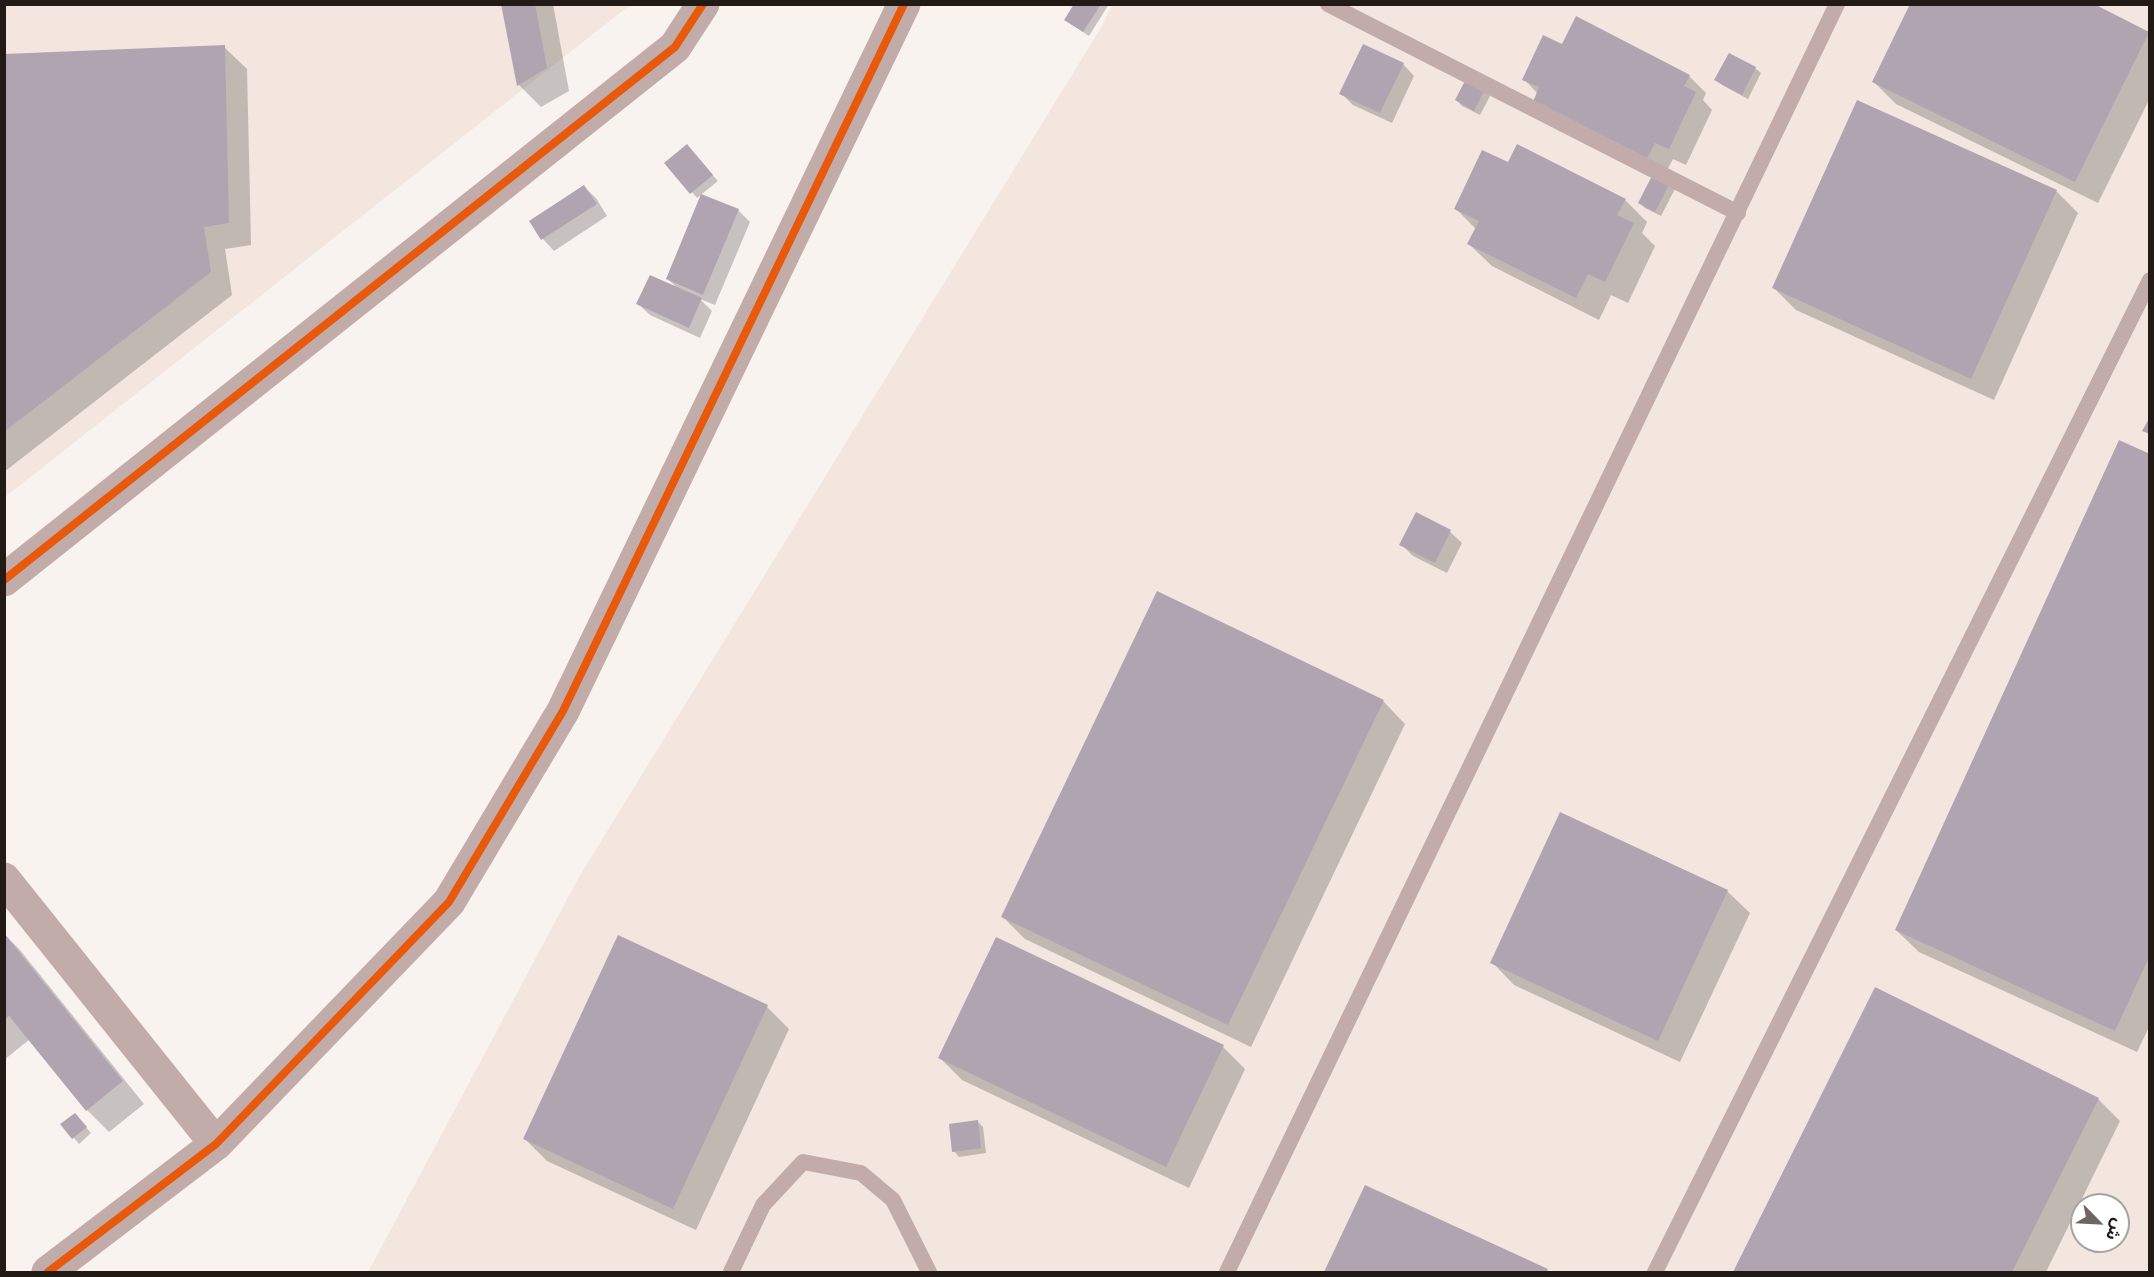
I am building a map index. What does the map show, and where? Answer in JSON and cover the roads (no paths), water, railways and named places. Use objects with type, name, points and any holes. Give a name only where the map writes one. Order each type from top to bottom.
[{"type":"street","points":[[4,580],[675,47],[704,4]]},
{"type":"street","points":[[48,1272],[216,1144],[449,902],[563,711],[904,4]]},
{"type":"street","points":[[4,879],[216,1144]]},
{"type":"lane","points":[[1328,4],[1738,213]]},
{"type":"lane","points":[[1227,1272],[1837,4]]},
{"type":"lane","points":[[1655,1272],[2150,280]]},
{"type":"lane","points":[[731,1272],[763,1205],[803,1162],[861,1173],[893,1200],[929,1272]]}]
